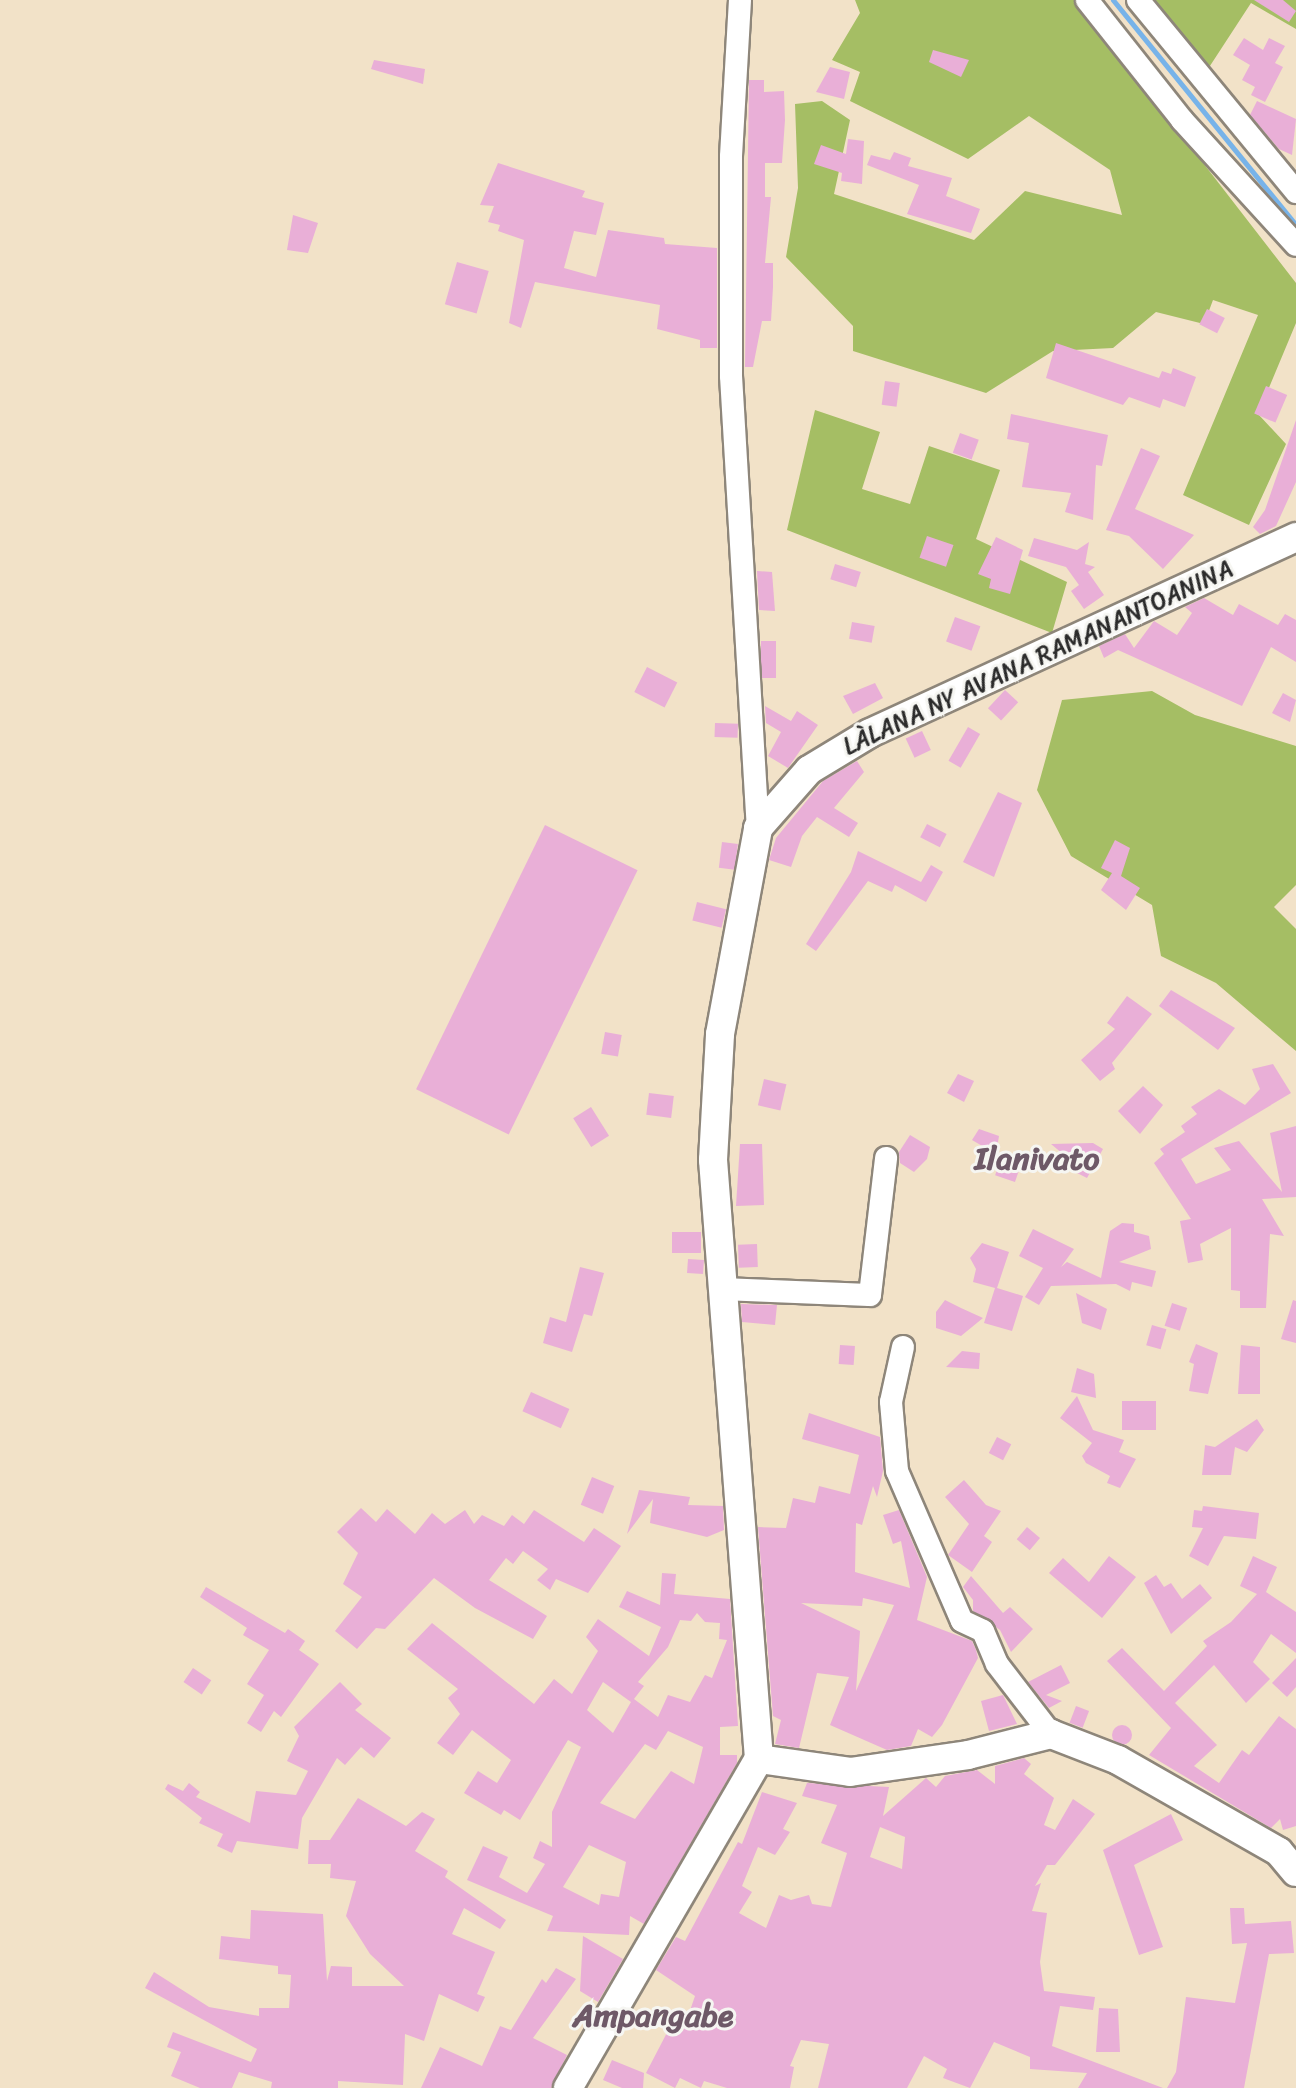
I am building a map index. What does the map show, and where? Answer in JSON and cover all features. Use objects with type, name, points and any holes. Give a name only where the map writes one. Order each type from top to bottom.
[{"type":"street","points":[[568,2088],[759,1759],[713,1160],[720,1034],[758,828],[731,376],[731,157],[740,0]]},
{"type":"street","points":[[1087,0],[1182,120],[1296,245]]},
{"type":"street","points":[[1138,0],[1296,192]]},
{"type":"street","name":"LÀLANA NY AVANA RAMANANTOANINA","points":[[758,828],[809,770],[870,733],[1296,537]]},
{"type":"street","points":[[721,1289],[870,1295],[886,1158]]},
{"type":"street","points":[[903,1347],[891,1402],[897,1471],[962,1621],[983,1631],[997,1664],[1051,1734],[1118,1760],[1279,1852],[1296,1872]]},
{"type":"street","points":[[759,1759],[850,1772],[968,1755],[1051,1734]]},
{"type":"green space","points":[[855,0],[1077,0],[1296,283],[1296,323],[1258,414],[1286,444],[1249,525],[1183,495],[1258,315],[1213,300],[1204,324],[1156,312],[1113,348],[1053,351],[986,393],[853,351],[853,326],[786,257],[798,188],[795,104],[822,101],[850,120],[834,194],[974,240],[1025,191],[1122,215],[1110,170],[1029,116],[968,159],[850,101],[860,72],[832,60],[860,13]]},
{"type":"green space","points":[[1146,0],[1296,0],[1296,29],[1251,3],[1206,72]]},
{"type":"green space","points":[[815,410],[880,432],[862,489],[910,504],[929,446],[1000,470],[976,539],[1067,582],[1052,633],[787,530]]},
{"type":"green space","points":[[1152,691],[1195,715],[1296,746],[1296,885],[1274,907],[1296,929],[1296,1051],[1216,983],[1161,956],[1152,905],[1071,856],[1037,790],[1062,700]]},
{"type":"building","points":[[1254,0],[1283,0],[1296,11],[1289,22]]},
{"type":"building","points":[[1244,38],[1263,50],[1269,38],[1285,46],[1275,63],[1283,67],[1265,102],[1251,95],[1255,87],[1242,80],[1250,65],[1233,55]]},
{"type":"building","points":[[933,50],[969,60],[961,77],[929,62]]},
{"type":"building","points":[[374,60],[425,69],[423,84],[371,69]]},
{"type":"building","points":[[830,67],[850,72],[844,99],[816,92]]},
{"type":"building","points":[[749,80],[764,80],[764,92],[784,91],[785,120],[782,163],[765,163],[765,197],[771,197],[765,263],[773,263],[771,321],[762,321],[753,367],[745,367]]},
{"type":"building","points":[[1257,101],[1296,119],[1292,155],[1279,149],[1250,115]]},
{"type":"building","points":[[848,139],[864,141],[862,184],[841,181],[842,173],[814,164],[821,145],[846,154]]},
{"type":"building","points":[[894,152],[911,158],[908,166],[952,178],[946,196],[980,209],[971,233],[907,214],[919,185],[867,165],[871,155],[890,160]]},
{"type":"building","points":[[498,163],[585,191],[582,197],[604,203],[596,235],[574,231],[564,268],[596,277],[608,230],[664,238],[665,244],[717,248],[717,348],[700,348],[700,340],[657,329],[660,305],[535,282],[521,328],[509,323],[524,240],[498,231],[500,225],[488,222],[494,206],[480,205]]},
{"type":"building","points":[[293,215],[318,223],[308,253],[287,250]]},
{"type":"building","points":[[457,262],[489,271],[477,313],[445,304]]},
{"type":"building","points":[[1207,309],[1225,318],[1217,333],[1199,324]]},
{"type":"building","points":[[1056,343],[1159,378],[1162,371],[1171,374],[1173,368],[1196,377],[1185,407],[1163,399],[1160,408],[1129,397],[1123,405],[1046,378]]},
{"type":"building","points":[[885,381],[900,383],[897,407],[882,405]]},
{"type":"building","points":[[1266,386],[1287,395],[1275,423],[1254,414]]},
{"type":"building","points":[[1011,414],[1108,435],[1102,466],[1096,465],[1093,520],[1065,512],[1071,493],[1022,487],[1029,443],[1007,439]]},
{"type":"building","points":[[1296,420],[1296,482],[1276,526],[1260,534],[1253,527],[1265,510]]},
{"type":"building","points":[[960,433],[979,440],[972,460],[953,453]]},
{"type":"building","points":[[1141,448],[1160,456],[1135,509],[1194,535],[1163,569],[1129,536],[1106,530]]},
{"type":"building","points":[[927,536],[953,545],[946,567],[920,558]]},
{"type":"building","points":[[996,537],[1023,550],[1010,594],[989,588],[991,579],[978,574]]},
{"type":"building","points":[[1034,538],[1077,550],[1089,542],[1085,564],[1095,567],[1088,572],[1104,595],[1084,609],[1071,591],[1079,585],[1066,567],[1028,556]]},
{"type":"building","points":[[835,564],[861,572],[856,587],[830,579]]},
{"type":"building","points":[[757,571],[772,572],[775,611],[759,610]]},
{"type":"building","points":[[1204,598],[1233,615],[1239,604],[1278,625],[1285,614],[1296,620],[1296,662],[1271,647],[1242,706],[1118,650],[1104,658],[1099,646],[1125,634],[1134,648],[1154,621],[1177,635],[1192,613],[1185,607]]},
{"type":"building","points":[[955,617],[980,626],[971,651],[946,641]]},
{"type":"building","points":[[852,622],[875,626],[872,643],[849,639]]},
{"type":"building","points":[[761,641],[776,641],[776,678],[761,678]]},
{"type":"building","points":[[647,667],[677,682],[665,707],[634,692]]},
{"type":"building","points":[[875,683],[883,698],[853,714],[843,696]]},
{"type":"building","points":[[1005,690],[1018,702],[1001,721],[988,708]]},
{"type":"building","points":[[1283,693],[1296,700],[1290,722],[1272,713]]},
{"type":"building","points":[[765,706],[791,721],[797,711],[818,725],[788,768],[768,756],[781,732],[766,723]]},
{"type":"building","points":[[715,723],[738,724],[737,738],[715,737]]},
{"type":"building","points":[[968,727],[980,734],[961,768],[948,761]]},
{"type":"building","points":[[922,731],[931,750],[915,758],[906,739]]},
{"type":"building","points":[[857,761],[864,772],[834,808],[858,823],[849,837],[817,817],[802,836],[791,867],[769,860],[776,838],[823,781]]},
{"type":"building","points":[[998,792],[1022,803],[994,877],[963,862]]},
{"type":"building","points":[[927,824],[947,834],[940,847],[920,837]]},
{"type":"building","points":[[545,825],[638,870],[509,1134],[416,1089]]},
{"type":"building","points":[[1115,840],[1130,848],[1121,876],[1140,888],[1126,910],[1101,890],[1112,873],[1101,868]]},
{"type":"building","points":[[722,842],[738,844],[735,870],[719,868]]},
{"type":"building","points":[[858,851],[921,882],[931,865],[943,872],[926,902],[895,885],[892,892],[868,881],[816,951],[806,944],[851,872]]},
{"type":"building","points":[[697,902],[726,909],[722,928],[692,920]]},
{"type":"building","points":[[1171,990],[1235,1028],[1218,1050],[1159,1006]]},
{"type":"building","points":[[1127,996],[1152,1014],[1112,1063],[1115,1069],[1100,1081],[1081,1060],[1115,1029],[1107,1023]]},
{"type":"building","points":[[605,1032],[622,1035],[618,1057],[601,1054]]},
{"type":"building","points":[[1273,1064],[1291,1093],[1181,1159],[1196,1184],[1231,1170],[1214,1148],[1239,1141],[1282,1192],[1270,1133],[1296,1126],[1296,1197],[1262,1199],[1284,1236],[1270,1234],[1266,1308],[1240,1308],[1240,1291],[1231,1290],[1231,1228],[1200,1244],[1203,1260],[1188,1263],[1180,1221],[1191,1219],[1154,1163],[1164,1154],[1160,1149],[1185,1132],[1181,1126],[1197,1114],[1191,1107],[1219,1089],[1245,1105],[1260,1089],[1252,1069]]},
{"type":"building","points":[[958,1074],[974,1081],[964,1102],[947,1093]]},
{"type":"building","points":[[764,1079],[786,1084],[780,1110],[758,1105]]},
{"type":"building","points":[[1143,1086],[1163,1105],[1140,1134],[1118,1111]]},
{"type":"building","points":[[649,1093],[674,1096],[671,1118],[646,1115]]},
{"type":"building","points":[[591,1107],[609,1136],[591,1147],[573,1118]]},
{"type":"building","points":[[979,1129],[999,1136],[996,1154],[972,1140]]},
{"type":"building","points":[[910,1135],[930,1147],[927,1159],[914,1172],[900,1163],[899,1152]]},
{"type":"building","points":[[1093,1143],[1103,1149],[1087,1178],[1075,1172],[1069,1159],[1051,1144]]},
{"type":"building","points":[[740,1144],[762,1144],[764,1205],[736,1206]]},
{"type":"building","points":[[1000,1161],[1020,1168],[1015,1182],[995,1175]]},
{"type":"building","points":[[1122,1223],[1134,1224],[1134,1232],[1149,1236],[1151,1249],[1119,1262],[1156,1271],[1152,1287],[1132,1282],[1130,1291],[1116,1284],[1051,1286],[1039,1305],[1025,1297],[1043,1268],[1019,1256],[1033,1229],[1074,1249],[1061,1267],[1067,1262],[1101,1278],[1110,1231]]},
{"type":"building","points":[[672,1232],[701,1232],[701,1253],[672,1253]]},
{"type":"building","points":[[982,1243],[1009,1252],[997,1288],[1023,1296],[1012,1331],[984,1323],[995,1288],[973,1282],[976,1269],[970,1258]]},
{"type":"building","points":[[757,1244],[758,1267],[739,1268],[738,1245]]},
{"type":"building","points":[[688,1259],[704,1260],[703,1274],[687,1273]]},
{"type":"building","points":[[580,1267],[604,1273],[592,1316],[584,1314],[572,1352],[543,1343],[550,1317],[566,1322]]},
{"type":"building","points":[[1076,1293],[1107,1309],[1101,1330],[1082,1323]]},
{"type":"building","points":[[945,1300],[983,1318],[961,1336],[936,1328],[936,1312]]},
{"type":"building","points":[[1293,1300],[1296,1301],[1296,1343],[1281,1339]]},
{"type":"building","points":[[1172,1303],[1187,1308],[1180,1331],[1165,1326]]},
{"type":"building","points":[[741,1304],[777,1305],[775,1325],[742,1322]]},
{"type":"building","points":[[1152,1325],[1166,1329],[1161,1349],[1146,1345]]},
{"type":"building","points":[[1196,1344],[1218,1353],[1208,1394],[1189,1391],[1194,1364],[1189,1362]]},
{"type":"building","points":[[840,1345],[855,1346],[854,1365],[839,1364]]},
{"type":"building","points":[[1241,1345],[1260,1347],[1260,1394],[1238,1394]]},
{"type":"building","points":[[962,1351],[980,1353],[979,1369],[946,1367]]},
{"type":"building","points":[[1077,1368],[1094,1374],[1096,1398],[1071,1392]]},
{"type":"building","points":[[531,1392],[569,1409],[561,1428],[522,1411]]},
{"type":"building","points":[[1077,1396],[1093,1430],[1124,1440],[1119,1452],[1136,1459],[1120,1488],[1107,1483],[1110,1476],[1086,1463],[1082,1456],[1092,1443],[1060,1418]]},
{"type":"building","points":[[1122,1401],[1156,1401],[1156,1430],[1122,1430]]},
{"type":"building","points":[[809,1413],[880,1437],[883,1471],[877,1497],[873,1486],[862,1525],[856,1523],[855,1572],[910,1588],[901,1541],[893,1544],[883,1515],[899,1510],[927,1577],[917,1620],[972,1641],[976,1650],[978,1658],[942,1725],[932,1737],[918,1729],[911,1746],[887,1750],[830,1725],[849,1677],[817,1673],[799,1748],[775,1744],[781,1720],[773,1716],[758,1527],[786,1528],[793,1498],[815,1503],[819,1486],[850,1494],[859,1455],[802,1439]],"holes":[[[863,1598],[894,1605],[856,1691],[860,1631],[801,1603],[862,1606]]]},
{"type":"building","points":[[1257,1419],[1264,1430],[1247,1452],[1235,1447],[1231,1475],[1202,1475],[1205,1445],[1215,1447]]},
{"type":"building","points":[[997,1437],[1011,1444],[1003,1460],[989,1453]]},
{"type":"building","points":[[592,1477],[614,1486],[603,1514],[581,1505]]},
{"type":"building","points":[[964,1480],[986,1505],[1001,1511],[984,1536],[992,1542],[972,1572],[948,1555],[969,1524],[945,1497]]},
{"type":"building","points":[[639,1490],[690,1497],[688,1505],[723,1506],[724,1530],[707,1537],[650,1523],[653,1499],[627,1534]]},
{"type":"building","points":[[1203,1506],[1259,1513],[1256,1539],[1224,1536],[1208,1566],[1189,1556],[1203,1528],[1192,1527],[1194,1510],[1202,1511]]},
{"type":"building","points":[[361,1508],[376,1522],[387,1509],[415,1534],[432,1513],[445,1524],[465,1510],[474,1524],[482,1515],[504,1526],[512,1515],[524,1524],[534,1510],[584,1542],[594,1528],[621,1546],[588,1593],[556,1579],[550,1590],[537,1580],[548,1569],[523,1551],[513,1564],[506,1558],[489,1580],[547,1616],[533,1639],[475,1608],[434,1578],[385,1629],[376,1628],[357,1649],[335,1631],[362,1597],[343,1584],[358,1553],[337,1532]]},
{"type":"building","points":[[1027,1527],[1040,1538],[1030,1550],[1017,1539]]},
{"type":"building","points":[[1109,1556],[1136,1577],[1102,1618],[1049,1573],[1063,1558],[1089,1582]]},
{"type":"building","points":[[1253,1556],[1277,1567],[1266,1592],[1296,1612],[1296,1653],[1271,1634],[1253,1662],[1270,1679],[1246,1703],[1214,1665],[1175,1703],[1217,1745],[1194,1766],[1219,1783],[1242,1750],[1249,1755],[1279,1716],[1296,1729],[1296,1826],[1283,1830],[1280,1819],[1271,1828],[1149,1755],[1171,1728],[1107,1661],[1122,1648],[1164,1691],[1207,1646],[1203,1641],[1231,1622],[1257,1594],[1240,1586]]},
{"type":"building","points":[[662,1573],[676,1574],[674,1594],[730,1599],[738,1726],[720,1727],[720,1755],[737,1755],[737,1763],[644,1924],[630,1916],[629,1935],[547,1931],[553,1916],[467,1880],[483,1846],[508,1857],[499,1877],[527,1893],[545,1864],[533,1858],[540,1841],[552,1847],[552,1812],[581,1747],[568,1740],[520,1820],[504,1810],[501,1815],[464,1793],[478,1771],[497,1783],[511,1760],[472,1730],[453,1755],[437,1743],[460,1714],[448,1698],[458,1689],[407,1649],[432,1623],[534,1704],[554,1679],[572,1694],[598,1651],[586,1637],[598,1619],[649,1656],[661,1627],[619,1607],[627,1591],[660,1605]],"holes":[[[697,1613],[705,1622],[720,1623],[719,1639],[727,1640],[712,1678],[705,1675],[690,1702],[668,1695],[658,1717],[634,1699],[644,1686],[638,1682],[668,1647],[680,1620],[691,1621]],[[603,1682],[631,1702],[613,1733],[587,1710]],[[668,1731],[703,1747],[694,1784],[671,1771],[635,1819],[600,1803],[645,1744],[656,1750]],[[589,1845],[626,1862],[619,1897],[601,1894],[599,1905],[563,1887]]]},
{"type":"building","points":[[1156,1575],[1164,1587],[1171,1583],[1182,1599],[1200,1584],[1212,1598],[1171,1634],[1144,1583]]},
{"type":"building","points":[[971,1576],[1003,1613],[1010,1607],[1033,1629],[1011,1652],[1000,1630],[973,1611],[973,1600],[963,1587]]},
{"type":"building","points":[[206,1587],[285,1633],[288,1629],[305,1641],[299,1650],[319,1664],[281,1717],[274,1711],[261,1732],[247,1723],[264,1695],[247,1684],[269,1650],[243,1635],[247,1628],[200,1597]]},
{"type":"building","points":[[1296,1658],[1296,1687],[1287,1697],[1272,1683]]},
{"type":"building","points":[[1061,1665],[1070,1683],[1046,1695],[1062,1701],[1049,1708],[1028,1682]]},
{"type":"building","points":[[193,1668],[211,1680],[202,1694],[183,1682]]},
{"type":"building","points":[[340,1682],[362,1704],[355,1710],[391,1738],[374,1758],[361,1747],[345,1765],[337,1758],[302,1818],[298,1849],[237,1841],[232,1853],[217,1846],[223,1834],[199,1823],[202,1818],[165,1789],[168,1784],[183,1791],[189,1783],[200,1792],[196,1797],[250,1823],[256,1791],[296,1795],[308,1771],[287,1761],[299,1736],[294,1727]]},
{"type":"building","points":[[1003,1695],[1017,1724],[989,1731],[981,1701]]},
{"type":"building","points":[[1076,1706],[1089,1711],[1083,1728],[1070,1723]]},
{"type":"building","points":[[1122,1725],[1129,1728],[1132,1735],[1129,1742],[1122,1745],[1115,1742],[1112,1735],[1115,1728]]},
{"type":"building","points":[[1024,1758],[1031,1764],[1024,1774],[1054,1798],[1044,1825],[1055,1830],[1073,1799],[1095,1814],[1055,1865],[1047,1865],[1035,1886],[1041,1883],[1032,1911],[1047,1913],[1040,1962],[1044,1991],[1095,1997],[1093,2010],[1060,2006],[1052,2046],[1163,2088],[1078,2088],[1087,2073],[1030,2069],[1030,2057],[994,2042],[970,2088],[943,2078],[947,2069],[924,2056],[907,2088],[818,2088],[829,2044],[801,2040],[790,2066],[794,2067],[790,2088],[727,2088],[704,2081],[701,2088],[680,2078],[675,2088],[646,2073],[671,2025],[683,2031],[695,1996],[656,1970],[676,1937],[685,1941],[738,1842],[742,1844],[762,1792],[797,1803],[783,1829],[790,1832],[775,1855],[758,1847],[742,1886],[752,1892],[739,1913],[766,1928],[779,1895],[791,1900],[809,1895],[812,1904],[831,1907],[847,1853],[821,1843],[837,1805],[802,1796],[807,1783],[889,1787],[883,1816],[926,1778],[936,1787],[945,1776],[977,1770],[995,1784],[995,1766]],"holes":[[[880,1827],[905,1837],[902,1869],[870,1857]]]},
{"type":"building","points":[[358,1798],[406,1826],[422,1812],[435,1819],[415,1851],[448,1871],[445,1877],[506,1920],[500,1929],[464,1908],[452,1934],[495,1952],[477,1994],[485,1997],[478,2012],[439,1994],[424,2041],[405,2034],[403,2085],[338,2081],[338,2088],[271,2088],[272,2082],[239,2072],[232,2088],[200,2088],[171,2076],[181,2052],[167,2047],[173,2032],[251,2062],[257,2049],[145,1988],[154,1972],[209,2007],[259,2016],[259,2008],[289,2008],[291,1975],[278,1974],[278,1966],[219,1959],[221,1936],[250,1939],[251,1910],[323,1914],[327,1981],[331,1966],[352,1967],[352,1986],[404,1986],[370,1954],[346,1916],[356,1881],[330,1878],[331,1864],[308,1864],[309,1840],[330,1840]]},
{"type":"building","points":[[1171,1814],[1183,1840],[1134,1865],[1163,1947],[1139,1955],[1103,1850]]},
{"type":"building","points":[[1230,1908],[1244,1908],[1245,1924],[1291,1921],[1294,1953],[1269,1954],[1244,2088],[1167,2088],[1176,2072],[1186,1997],[1235,2003],[1247,1943],[1232,1944]]},
{"type":"building","points":[[583,1936],[623,1959],[598,2002],[580,1991]]},
{"type":"building","points":[[556,1968],[576,1979],[533,2038],[567,2055],[551,2088],[421,2088],[440,2047],[482,2066],[500,2026],[511,2030],[542,1979],[546,1983]]},
{"type":"building","points":[[1099,2008],[1118,2009],[1120,2052],[1096,2052]]},
{"type":"building","points":[[612,2060],[644,2073],[643,2088],[622,2088],[603,2080]]},
{"type":"waterway","points":[[1113,0],[1296,225]]},
{"type":"district","name":"Ilanivato","points":[[1037,1159]]},
{"type":"district","name":"Ampangabe","points":[[653,2016]]}]
